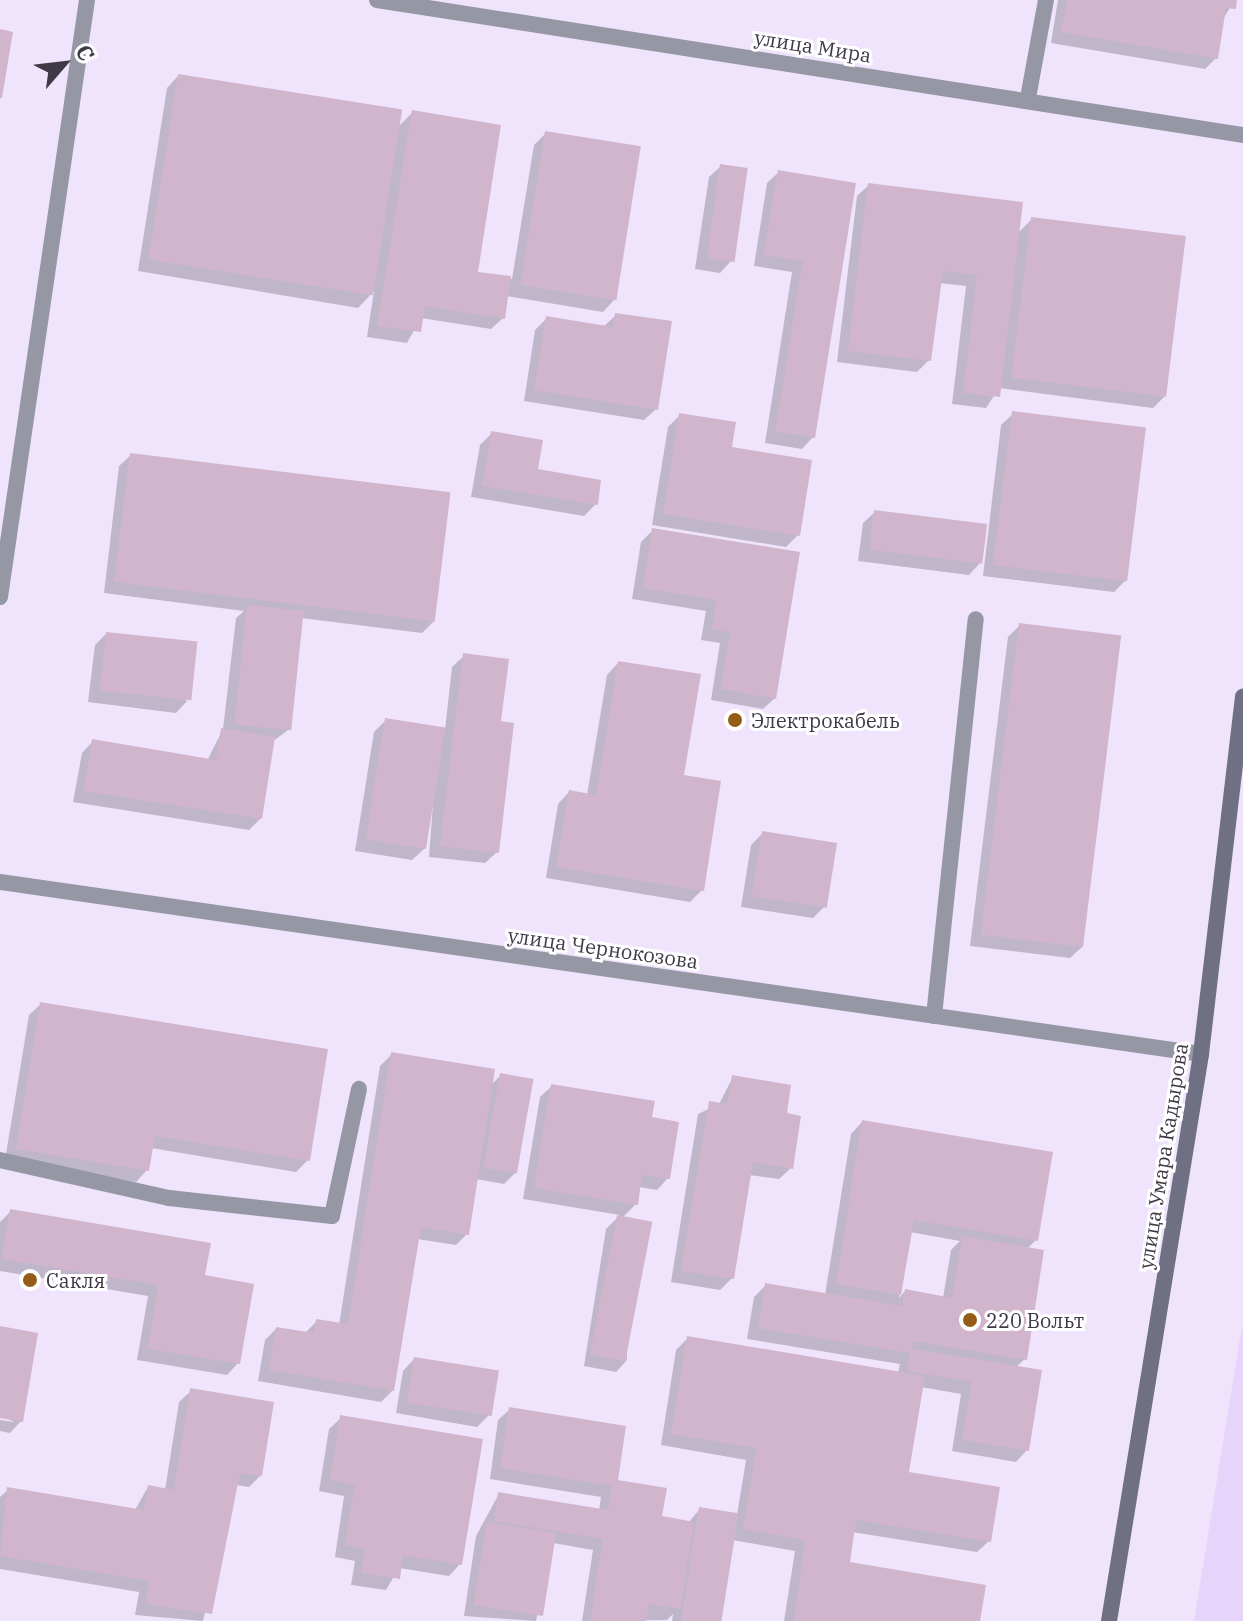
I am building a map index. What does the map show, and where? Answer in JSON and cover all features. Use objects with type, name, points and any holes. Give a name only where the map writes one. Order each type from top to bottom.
[{"type":"main road","name":"улица Умара Кадырова","points":[[1109,1621],[1201,1054],[1243,696]]},
{"type":"street","points":[[0,597],[87,0]]},
{"type":"street","name":"улица Мира","points":[[377,0],[1028,98],[1243,135]]},
{"type":"street","points":[[1028,98],[1046,0]]},
{"type":"street","points":[[934,1016],[976,619]]},
{"type":"street","name":"улица Чернокозова","points":[[0,882],[1201,1054]]},
{"type":"street","points":[[0,1160],[169,1198],[332,1216],[359,1089]]},
{"type":"shaded area","points":[[1243,1320],[1243,1621],[1194,1621]]},
{"type":"building","points":[[1067,0],[1237,0],[1236,9],[1226,8],[1218,59],[1061,32]]},
{"type":"building","points":[[0,29],[13,32],[2,98],[0,98]]},
{"type":"building","points":[[178,74],[402,110],[373,295],[149,260]]},
{"type":"building","points":[[412,110],[501,125],[478,272],[511,276],[505,319],[425,306],[421,332],[377,326]]},
{"type":"building","points":[[545,131],[641,146],[616,300],[521,285]]},
{"type":"building","points":[[720,164],[748,168],[735,262],[707,258]]},
{"type":"building","points":[[778,170],[856,183],[815,438],[775,431],[803,261],[764,255]]},
{"type":"building","points":[[868,183],[1023,202],[1000,397],[963,393],[977,275],[943,271],[931,361],[848,351]]},
{"type":"building","points":[[1031,217],[1186,236],[1166,397],[1011,378]]},
{"type":"building","points":[[615,313],[672,321],[658,410],[534,390],[546,316],[613,327]]},
{"type":"building","points":[[1012,411],[1146,427],[1127,581],[993,565]]},
{"type":"building","points":[[679,413],[736,422],[732,447],[812,460],[800,536],[663,514]]},
{"type":"building","points":[[491,431],[543,440],[538,469],[601,480],[598,505],[482,486]]},
{"type":"building","points":[[130,453],[451,492],[435,621],[114,582]]},
{"type":"building","points":[[874,510],[987,524],[982,564],[869,550]]},
{"type":"building","points":[[652,528],[800,552],[776,699],[721,689],[730,632],[712,629],[716,600],[643,588]]},
{"type":"building","points":[[247,605],[304,611],[291,730],[234,724]]},
{"type":"building","points":[[1019,623],[1121,636],[1083,947],[981,935]]},
{"type":"building","points":[[106,632],[197,642],[191,700],[100,691]]},
{"type":"building","points":[[463,653],[509,659],[501,721],[514,723],[499,853],[440,846]]},
{"type":"building","points":[[618,661],[701,674],[684,775],[721,781],[704,891],[556,867],[569,790],[596,795]]},
{"type":"building","points":[[385,718],[445,728],[426,849],[366,839]]},
{"type":"building","points":[[221,728],[275,737],[262,819],[84,791],[92,739],[216,760]]},
{"type":"building","points":[[762,831],[837,843],[827,908],[752,896]]},
{"type":"building","points":[[40,1002],[328,1049],[310,1161],[155,1136],[149,1171],[16,1149]]},
{"type":"building","points":[[391,1052],[495,1069],[469,1235],[421,1227],[394,1391],[269,1370],[276,1327],[314,1333],[316,1319],[348,1324]]},
{"type":"building","points":[[500,1073],[533,1079],[517,1173],[483,1168]]},
{"type":"building","points":[[732,1075],[791,1085],[787,1113],[801,1116],[793,1169],[753,1162],[734,1279],[681,1271],[709,1101],[727,1104]]},
{"type":"building","points":[[551,1084],[655,1101],[652,1117],[679,1122],[670,1179],[642,1175],[638,1205],[534,1188]]},
{"type":"building","points":[[862,1120],[1053,1152],[1038,1241],[914,1220],[901,1295],[836,1284]]},
{"type":"building","points":[[10,1209],[211,1243],[205,1275],[254,1284],[240,1364],[148,1349],[158,1285],[2,1259]]},
{"type":"building","points":[[617,1215],[652,1222],[625,1361],[590,1354]]},
{"type":"building","points":[[962,1236],[1044,1250],[1027,1360],[914,1341],[912,1349],[1042,1370],[1029,1451],[962,1440],[972,1382],[907,1371],[910,1353],[758,1328],[765,1283],[902,1306],[905,1289],[952,1298]]},
{"type":"building","points":[[0,1326],[38,1333],[23,1422],[0,1418]]},
{"type":"building","points":[[687,1336],[925,1376],[909,1472],[1000,1487],[991,1542],[856,1520],[850,1562],[986,1585],[980,1621],[794,1621],[805,1540],[743,1529],[756,1448],[671,1434]]},
{"type":"building","points":[[414,1357],[499,1370],[492,1416],[407,1402]]},
{"type":"building","points":[[190,1388],[274,1402],[262,1476],[240,1473],[212,1614],[146,1604],[149,1581],[0,1556],[7,1487],[144,1510],[148,1485],[174,1490]]},
{"type":"building","points":[[509,1407],[626,1426],[618,1480],[667,1488],[662,1516],[694,1522],[680,1609],[649,1604],[646,1621],[590,1621],[603,1539],[494,1521],[498,1492],[608,1510],[612,1486],[500,1468]]},
{"type":"building","points":[[340,1415],[483,1439],[462,1565],[403,1555],[400,1579],[361,1573],[365,1549],[345,1545],[355,1485],[330,1480]]},
{"type":"building","points":[[699,1507],[739,1513],[721,1621],[681,1621]]},
{"type":"building","points":[[487,1522],[556,1533],[543,1616],[474,1605]]},
{"type":"place","name":"Электрокабель","points":[[735,720]]},
{"type":"place","name":"Сакля","points":[[30,1280]]},
{"type":"place","name":"220 Вольт","points":[[970,1320]]}]
